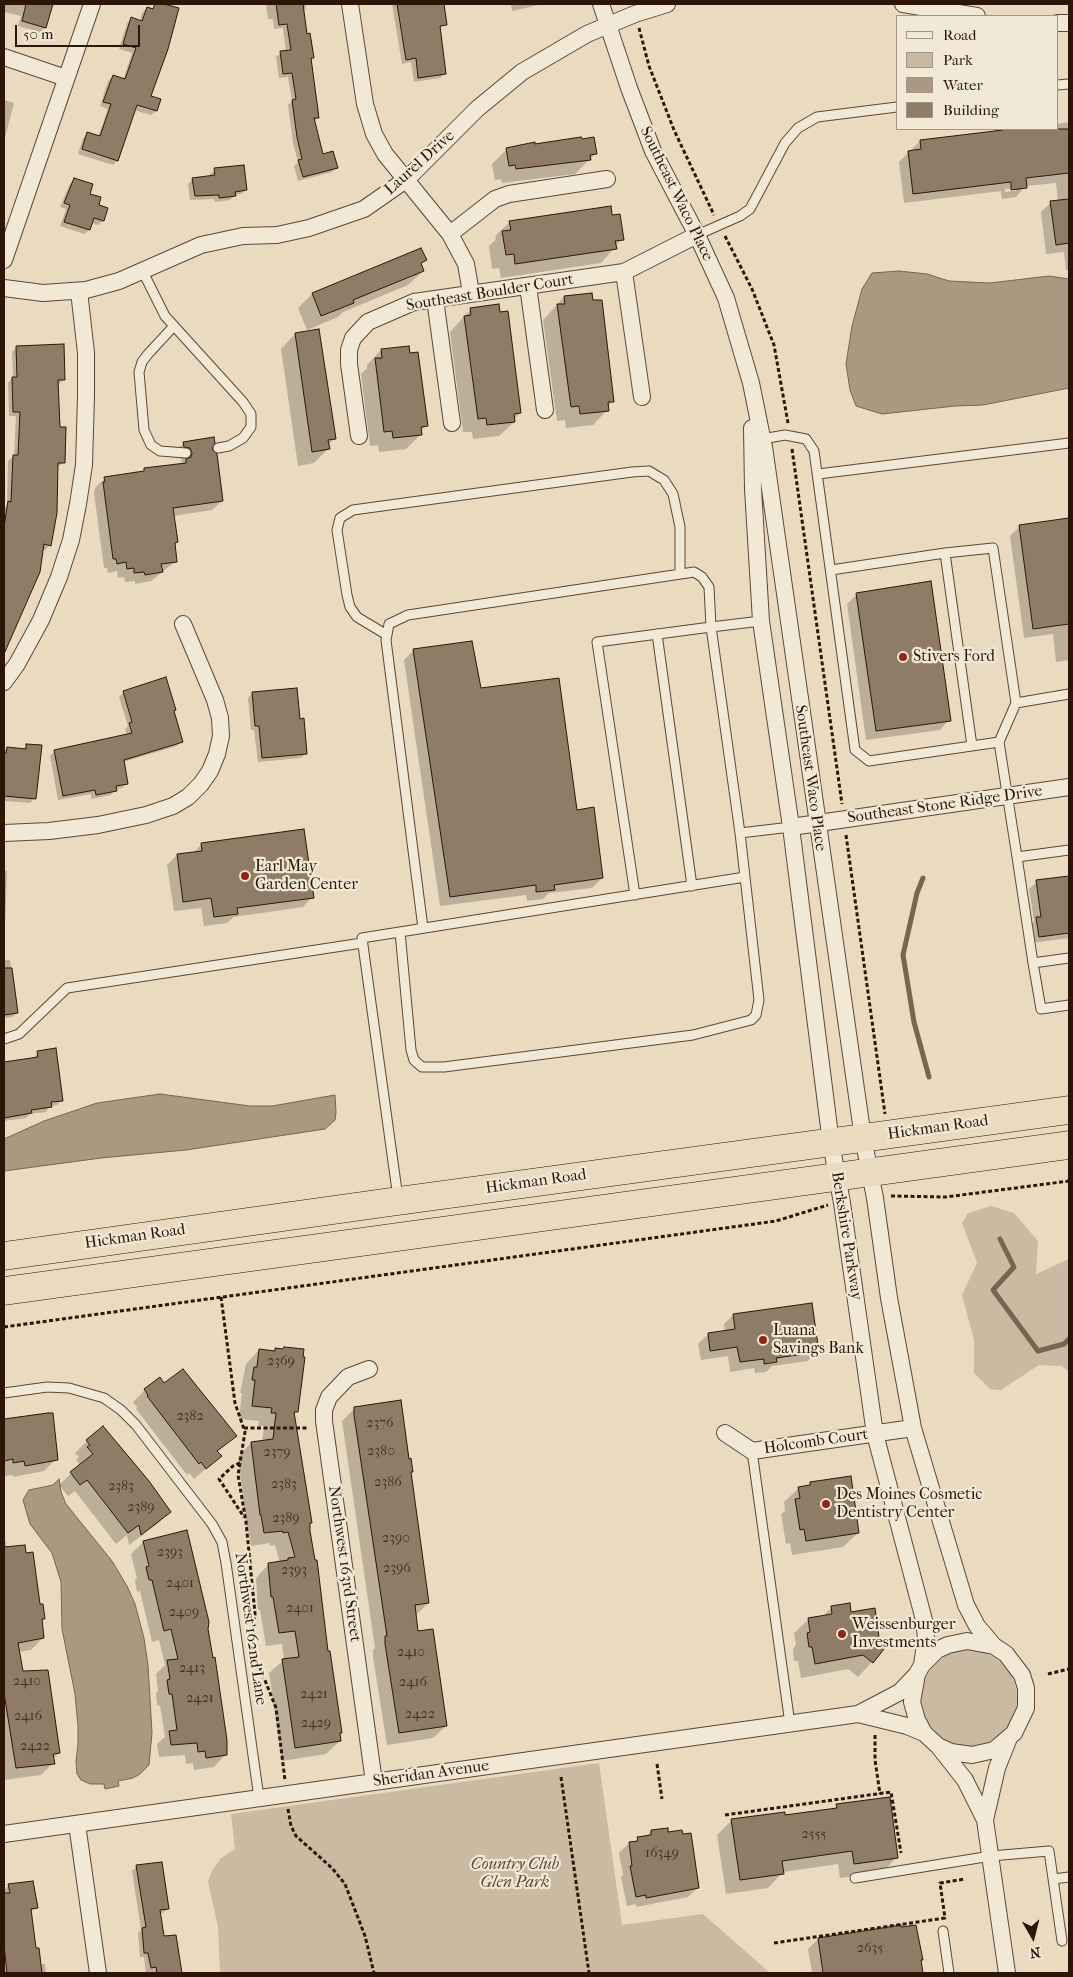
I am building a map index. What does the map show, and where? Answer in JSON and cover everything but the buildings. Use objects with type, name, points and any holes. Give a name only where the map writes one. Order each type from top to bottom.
[{"type":"highway","name":"Hickman Road","points":[[4,1291],[836,1170],[863,1138],[1069,1110]]},
{"type":"highway","name":"Hickman Road","points":[[4,1256],[398,1201],[836,1170],[873,1185],[1069,1145]]},
{"type":"street","points":[[4,260],[92,4]]},
{"type":"street","points":[[350,4],[365,104],[374,134],[385,154],[407,178],[450,234],[466,264],[471,293]]},
{"type":"street","name":"Southeast Waco Place","points":[[601,4],[629,88],[653,151],[697,236],[726,298],[751,383],[762,439],[863,1138],[873,1185]]},
{"type":"street","name":"Laurel Drive","points":[[4,288],[43,293],[79,291],[119,281],[201,245],[243,236],[277,235],[309,228],[364,209],[407,178],[477,109],[509,82],[561,48],[587,34],[667,4]]},
{"type":"street","points":[[903,4],[971,15]]},
{"type":"street","points":[[4,57],[66,78]]},
{"type":"street","points":[[450,234],[495,199],[509,194],[607,180]]},
{"type":"street","name":"Southeast Boulder Court","points":[[359,436],[349,364],[349,350],[353,338],[368,322],[414,302],[624,272],[697,236]]},
{"type":"street","points":[[624,272],[642,397]]},
{"type":"street","points":[[528,286],[545,410]]},
{"type":"street","points":[[4,682],[17,664],[45,612],[71,540],[78,504],[84,465],[86,396],[86,353],[79,291]]},
{"type":"street","points":[[435,299],[452,423]]},
{"type":"street","name":"Southeast Waco Place","points":[[751,383],[753,489],[761,621],[791,827],[836,1170]]},
{"type":"street","points":[[4,833],[49,831],[146,815],[173,806],[188,797],[201,784],[210,771],[217,754],[221,736],[220,718],[215,700],[183,624]]},
{"type":"street","name":"Southeast Stone Ridge Drive","points":[[791,827],[1069,787]]},
{"type":"street","name":"Berkshire Parkway","points":[[836,1170],[875,1434],[924,1620],[926,1638],[920,1670]]},
{"type":"street","name":"Berkshire Parkway","points":[[873,1185],[889,1298],[913,1428],[966,1604],[977,1626],[994,1646]]},
{"type":"street","name":"Northwest 163rd Street","points":[[369,1369],[348,1377],[329,1397],[324,1410],[374,1782]]},
{"type":"street","name":"Holcomb Court","points":[[725,1433],[752,1451],[913,1428]]},
{"type":"street","points":[[938,1746],[952,1752],[972,1755],[994,1750],[1014,1733],[1026,1708],[1026,1688],[1022,1675],[1006,1654],[994,1646],[967,1641],[948,1645],[937,1650],[920,1670],[912,1702],[916,1720],[924,1733],[938,1746],[965,1780],[986,1820],[1007,1973]]},
{"type":"street","name":"Sheridan Avenue","points":[[4,1834],[858,1714],[879,1705],[900,1692],[920,1670]]},
{"type":"street","name":"Sheridan Avenue","points":[[858,1714],[907,1726],[924,1733]]},
{"type":"street","points":[[986,1820],[997,1768],[1009,1738]]},
{"type":"street","points":[[77,1824],[98,1973]]},
{"type":"lane","points":[[697,236],[740,216],[750,209],[785,143],[798,128],[817,117],[896,107]]},
{"type":"lane","points":[[142,272],[165,316],[243,402],[251,414],[251,427],[243,438],[229,446],[218,448]]},
{"type":"lane","points":[[174,326],[148,354],[142,362],[139,372],[144,430],[151,445],[160,451],[186,453]]},
{"type":"lane","points":[[762,439],[785,434],[806,439],[814,451],[854,750],[869,761],[999,742]]},
{"type":"lane","points":[[818,474],[1069,442]]},
{"type":"lane","points":[[386,635],[357,617],[348,601],[337,530],[340,518],[353,510],[649,471],[664,480],[673,494],[680,527],[680,574]]},
{"type":"lane","points":[[830,570],[993,548],[1016,702],[999,742],[1041,1009],[1069,1006]]},
{"type":"lane","points":[[945,553],[972,746]]},
{"type":"lane","points":[[400,932],[411,1050],[414,1060],[422,1067],[444,1067],[693,1035],[751,1020],[756,1015],[760,1000],[740,833],[711,626],[709,587],[702,577],[694,572],[680,574],[408,615],[389,624],[386,640],[423,928]]},
{"type":"lane","points":[[635,895],[597,642],[761,621]]},
{"type":"lane","points":[[656,634],[692,886]]},
{"type":"lane","points":[[1016,702],[1069,694]]},
{"type":"lane","points":[[740,833],[791,827]]},
{"type":"lane","points":[[1017,857],[1069,850]]},
{"type":"lane","points":[[398,1201],[362,938],[745,877]]},
{"type":"lane","points":[[4,1039],[19,1034],[67,988],[362,943]]},
{"type":"lane","points":[[1034,963],[1069,958]]},
{"type":"lane","name":"Northwest 162nd Lane","points":[[4,1393],[48,1387],[69,1388],[104,1398],[121,1410],[136,1425],[212,1524],[222,1542],[226,1563],[259,1798]]},
{"type":"lane","points":[[752,1451],[790,1724]]},
{"type":"lane","points":[[856,1878],[991,1856],[1049,1851],[1062,1941]]},
{"type":"lane","points":[[1053,1879],[1069,1877]]},
{"type":"lane","points":[[943,1931],[949,1973]]},
{"type":"path","points":[[4,1327],[776,1221],[820,1206],[836,1170]]},
{"type":"path","points":[[873,1185],[898,1195],[946,1197],[1069,1181]]},
{"type":"path","points":[[221,1297],[235,1403],[244,1428],[238,1476],[246,1520],[255,1614],[253,1650],[276,1708],[288,1794],[289,1815],[296,1836],[332,1868],[345,1884],[365,1936],[374,1973]]},
{"type":"path","points":[[244,1428],[325,1428]]},
{"type":"path","points":[[240,1463],[233,1466],[219,1479],[246,1520]]},
{"type":"path","points":[[1048,1674],[1069,1669]]},
{"type":"path","points":[[875,1735],[874,1760],[880,1794]]},
{"type":"path","points":[[657,1764],[662,1799]]},
{"type":"path","points":[[561,1777],[589,1973]]},
{"type":"path","points":[[725,1815],[891,1792],[900,1853]]},
{"type":"path","points":[[774,1943],[945,1918],[940,1883],[966,1878]]},
{"type":"green space","points":[[991,1206],[1014,1213],[1038,1241],[1036,1274],[1069,1259],[1069,1371],[1061,1366],[1039,1365],[1001,1390],[990,1389],[974,1373],[974,1340],[962,1295],[977,1263],[962,1223],[968,1213]]},
{"type":"green space","points":[[969,1650],[988,1653],[1003,1664],[1014,1679],[1017,1698],[1014,1717],[1003,1732],[988,1743],[969,1746],[950,1743],[935,1732],[924,1717],[921,1698],[924,1679],[935,1664],[950,1653]]},
{"type":"green space","name":"Country Club Glen Park","points":[[599,1763],[622,1925],[703,1914],[770,1973],[220,1973],[218,1927],[208,1881],[220,1859],[235,1849],[231,1814]]},
{"type":"water","points":[[899,271],[927,274],[949,281],[990,283],[1049,276],[1069,279],[1069,388],[983,405],[882,414],[856,406],[850,390],[846,364],[852,326],[862,289],[872,273]]},
{"type":"water","points":[[160,1094],[250,1106],[272,1106],[335,1095],[335,1120],[325,1129],[186,1150],[101,1158],[4,1171],[4,1139],[44,1121],[97,1103]]},
{"type":"water","points":[[59,1479],[61,1492],[66,1504],[112,1561],[127,1586],[135,1604],[144,1638],[148,1665],[152,1733],[149,1765],[133,1778],[118,1781],[119,1786],[105,1789],[104,1784],[90,1784],[81,1780],[77,1774],[78,1726],[75,1694],[62,1629],[61,1582],[52,1553],[30,1524],[23,1500],[29,1490],[53,1485]]},
{"type":"waterway","points":[[923,878],[917,893],[903,955],[914,1022],[929,1077]]},
{"type":"waterway","points":[[1000,1239],[1014,1267],[993,1290],[1038,1351],[1064,1344],[1069,1339]]},
{"type":"place","name":"Stivers Ford","points":[[903,657]]},
{"type":"place","name":"Earl May Garden Center","points":[[245,876]]},
{"type":"place","name":"Luana Savings Bank","points":[[763,1340]]},
{"type":"place","name":"Des Moines Cosmetic Dentistry Center","points":[[826,1504]]},
{"type":"place","name":"Weissenburger Investments","points":[[842,1634]]}]
